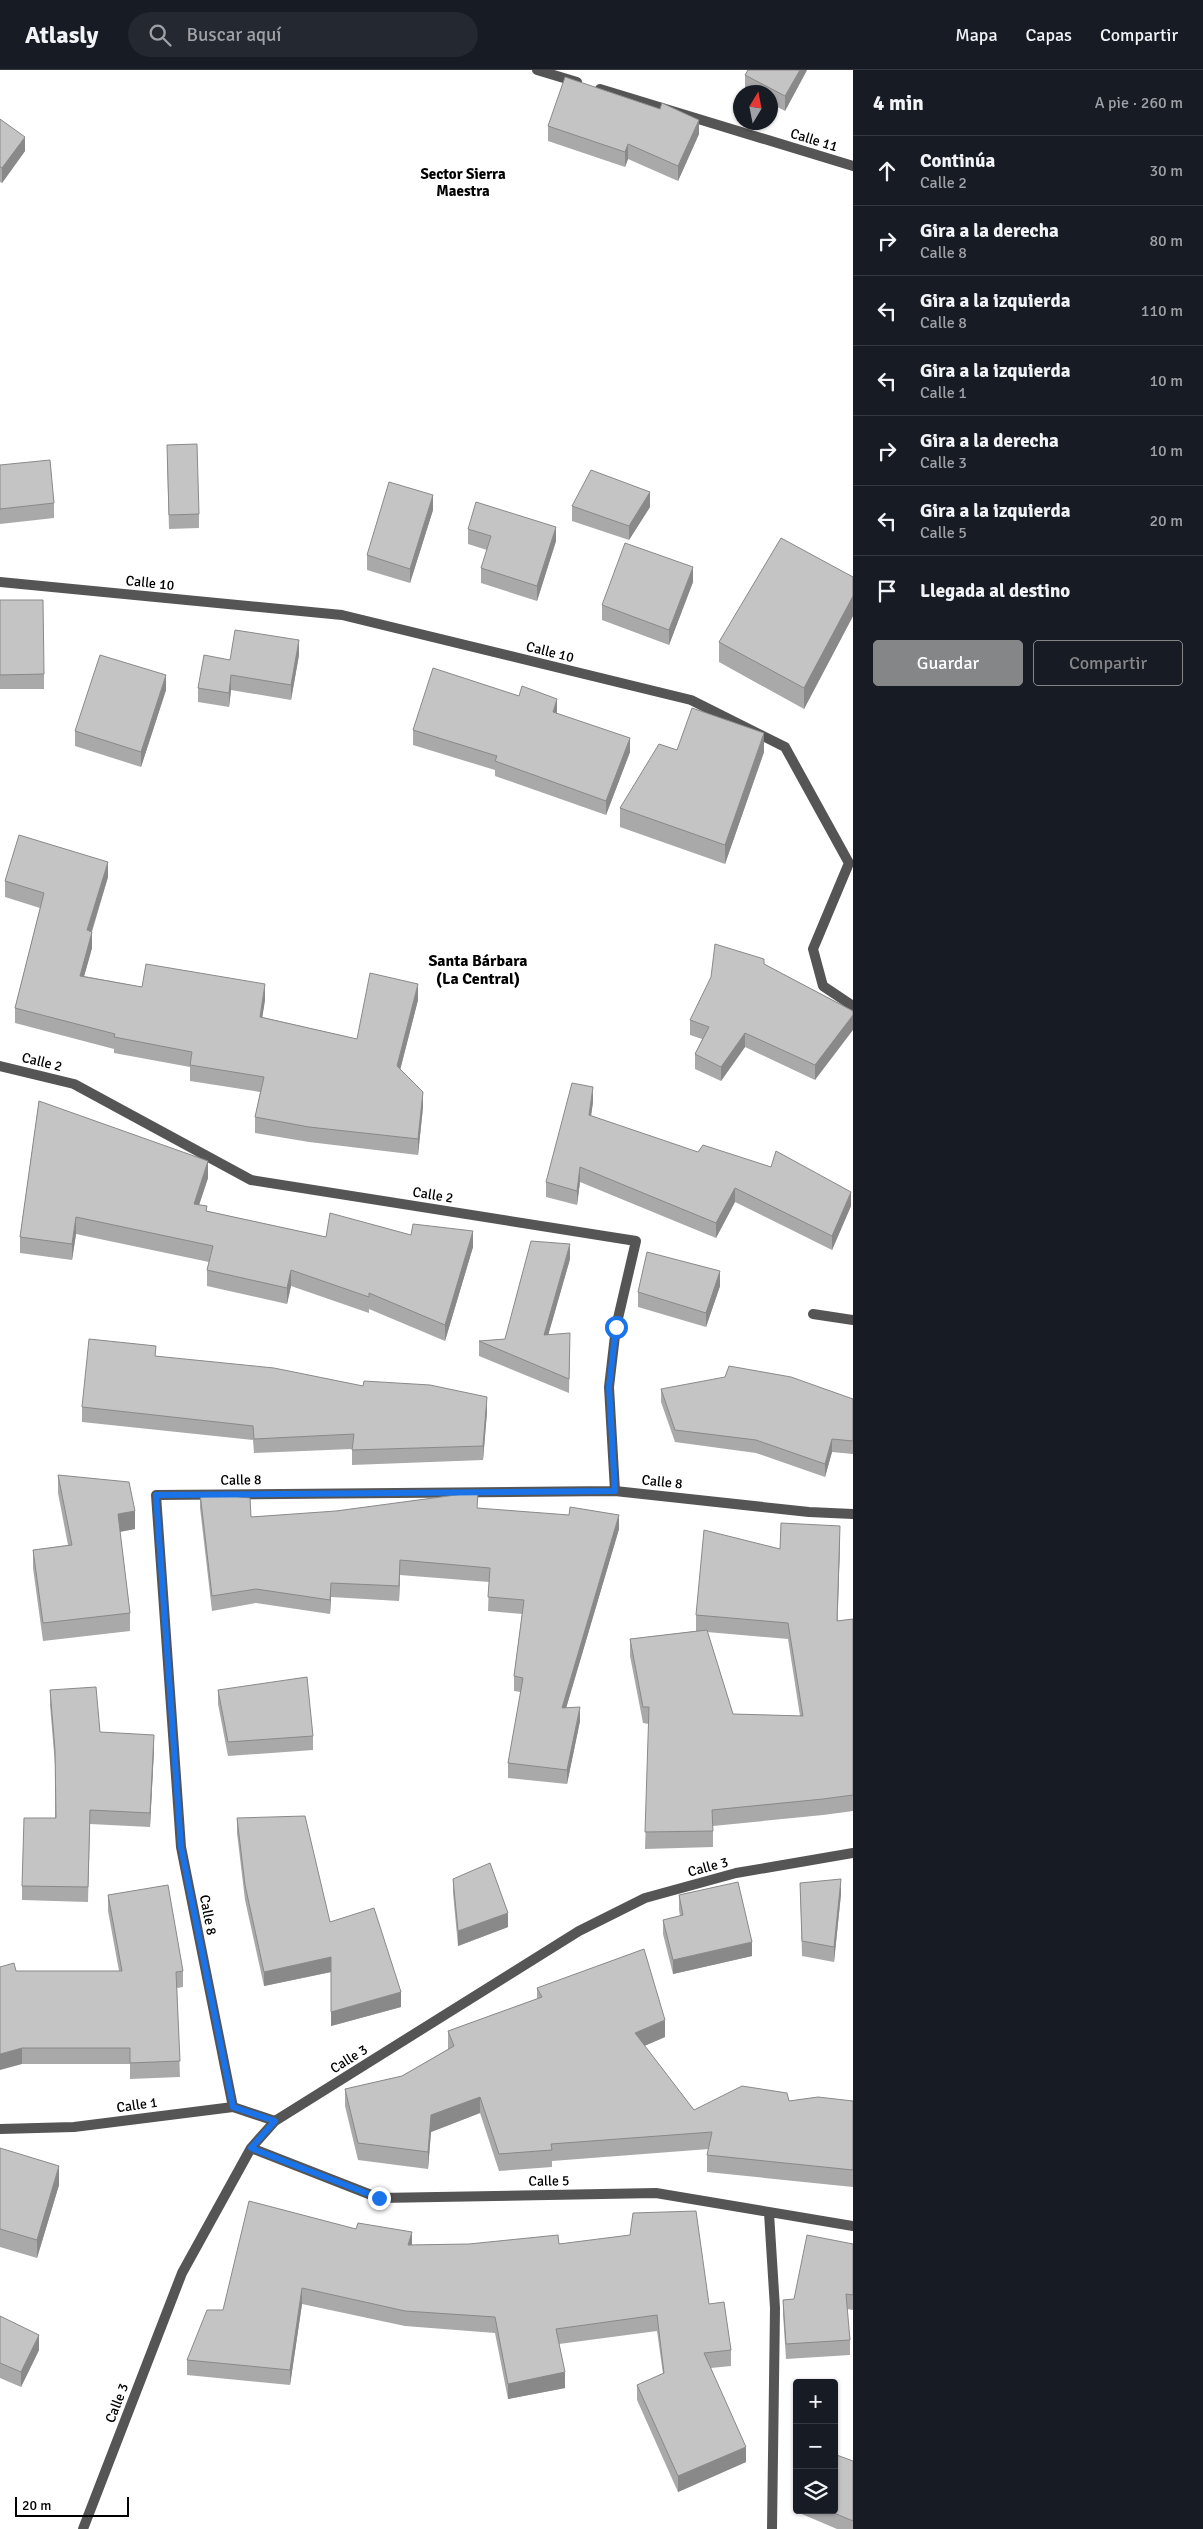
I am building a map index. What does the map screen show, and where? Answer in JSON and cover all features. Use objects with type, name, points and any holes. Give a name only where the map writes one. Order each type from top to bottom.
[{"type":"street","name":"Calle 11","points":[[538,70],[853,166]]},
{"type":"street","name":"Calle 10","points":[[0,582],[342,615],[691,700],[786,747],[851,862],[813,949],[823,986],[853,1006]]},
{"type":"street","name":"Calle 2","points":[[0,1066],[74,1084],[251,1180],[636,1241],[616,1327],[609,1387],[615,1491]]},
{"type":"street","points":[[813,1314],[853,1320]]},
{"type":"street","name":"Calle 8","points":[[233,2107],[181,1847],[156,1495],[615,1491],[809,1512],[853,1514]]},
{"type":"street","name":"Calle 3","points":[[83,2529],[182,2273],[251,2148],[275,2121],[579,1932],[645,1898],[736,1874],[853,1853]]},
{"type":"street","name":"Calle 1","points":[[0,2129],[74,2127],[233,2107],[275,2121]]},
{"type":"street","name":"Calle 5","points":[[251,2148],[379,2198],[656,2193],[769,2214],[853,2226]]},
{"type":"street","points":[[769,2214],[775,2308],[772,2529]]},
{"type":"building","points":[[748,70],[800,70],[785,96],[778,92],[778,85],[764,85],[745,75]]},
{"type":"building","points":[[565,77],[660,109],[662,103],[699,120],[678,166],[628,144],[625,152],[548,126]]},
{"type":"building","points":[[0,119],[25,137],[2,168],[0,167]]},
{"type":"building","points":[[197,444],[199,514],[169,515],[167,445]]},
{"type":"building","points":[[50,460],[54,503],[0,509],[0,465]]},
{"type":"building","points":[[591,470],[650,492],[629,526],[572,506]]},
{"type":"building","points":[[389,482],[433,495],[410,569],[367,555]]},
{"type":"building","points":[[476,502],[556,527],[537,586],[481,568],[491,536],[468,529]]},
{"type":"building","points":[[781,538],[853,577],[853,596],[804,688],[719,642]]},
{"type":"building","points":[[625,543],[693,567],[669,630],[602,605]]},
{"type":"building","points":[[0,600],[43,600],[44,674],[0,675]]},
{"type":"building","points":[[235,630],[299,640],[291,685],[231,675],[229,693],[198,688],[204,655],[230,660]]},
{"type":"building","points":[[100,655],[166,675],[141,752],[75,731]]},
{"type":"building","points":[[433,668],[519,696],[522,686],[557,699],[553,712],[630,738],[606,801],[495,761],[497,756],[413,730]]},
{"type":"building","points":[[692,708],[764,733],[725,845],[620,808],[659,744],[677,750]]},
{"type":"building","points":[[19,835],[108,862],[87,930],[92,932],[80,976],[142,987],[146,964],[265,984],[260,1017],[357,1039],[370,973],[418,984],[397,1066],[423,1092],[418,1139],[309,1127],[255,1117],[264,1077],[190,1065],[192,1052],[114,1037],[115,1034],[15,1008],[44,893],[5,881]]},
{"type":"building","points":[[715,944],[764,959],[764,964],[853,1011],[853,1015],[815,1065],[745,1033],[721,1067],[695,1054],[709,1027],[690,1020],[711,977]]},
{"type":"building","points":[[572,1083],[593,1087],[589,1115],[698,1152],[703,1145],[771,1167],[776,1151],[851,1192],[832,1236],[735,1188],[716,1223],[580,1167],[577,1191],[546,1182]]},
{"type":"building","points":[[39,1101],[208,1161],[194,1204],[207,1206],[206,1211],[326,1237],[330,1213],[411,1235],[413,1224],[473,1231],[445,1325],[369,1293],[369,1297],[291,1270],[287,1288],[207,1270],[213,1246],[76,1217],[72,1244],[20,1237]]},
{"type":"building","points":[[531,1241],[570,1244],[544,1335],[570,1333],[569,1379],[479,1341],[505,1339]]},
{"type":"building","points":[[647,1252],[720,1271],[706,1313],[638,1292]]},
{"type":"building","points":[[89,1339],[156,1346],[155,1356],[274,1368],[363,1386],[364,1381],[430,1385],[487,1397],[483,1446],[352,1450],[354,1434],[254,1439],[253,1426],[82,1407]]},
{"type":"building","points":[[729,1366],[791,1377],[853,1399],[853,1441],[832,1439],[825,1464],[756,1440],[675,1430],[661,1389],[725,1377]]},
{"type":"building","points":[[58,1475],[129,1482],[135,1511],[118,1514],[130,1613],[43,1623],[33,1550],[72,1545]]},
{"type":"building","points":[[478,1492],[477,1508],[569,1515],[570,1507],[619,1515],[562,1708],[580,1707],[567,1770],[508,1763],[523,1678],[514,1676],[524,1600],[488,1597],[490,1568],[400,1560],[399,1586],[331,1583],[330,1600],[256,1589],[212,1596],[200,1493],[250,1498],[251,1517],[336,1511]]},
{"type":"building","points":[[781,1523],[840,1526],[837,1621],[853,1619],[853,1795],[712,1810],[713,1831],[645,1832],[649,1707],[643,1707],[630,1639],[707,1630],[733,1714],[803,1716],[788,1623],[696,1615],[704,1530],[780,1549]]},
{"type":"building","points":[[307,1677],[313,1736],[228,1742],[218,1690]]},
{"type":"building","points":[[96,1687],[100,1732],[154,1735],[150,1813],[90,1810],[88,1887],[22,1886],[24,1818],[56,1818],[55,1750],[50,1690]]},
{"type":"building","points":[[305,1816],[330,1922],[374,1908],[401,1992],[331,2012],[331,1957],[264,1972],[245,1885],[237,1818]]},
{"type":"building","points":[[490,1863],[508,1913],[458,1931],[453,1879]]},
{"type":"building","points":[[841,1879],[834,1947],[802,1941],[800,1883]]},
{"type":"building","points":[[738,1882],[752,1942],[673,1960],[663,1920],[683,1915],[679,1895]]},
{"type":"building","points":[[168,1885],[183,1971],[176,1972],[180,2061],[130,2063],[130,2048],[22,2048],[0,2054],[0,1967],[14,1963],[16,1971],[122,1971],[108,1895]]},
{"type":"building","points":[[644,1949],[665,2020],[635,2033],[694,2110],[742,2086],[787,2093],[789,2101],[818,2097],[853,2101],[853,2170],[707,2155],[712,2132],[551,2144],[552,2150],[499,2154],[480,2097],[431,2115],[428,2152],[358,2143],[345,2089],[402,2076],[454,2046],[448,2031],[542,1997],[537,1988]]},
{"type":"building","points":[[0,2148],[59,2166],[37,2240],[0,2229]]},
{"type":"building","points":[[249,2201],[356,2229],[358,2223],[412,2232],[408,2245],[469,2244],[558,2235],[559,2244],[630,2235],[633,2213],[696,2211],[709,2304],[724,2302],[731,2350],[704,2353],[746,2447],[678,2476],[637,2385],[664,2373],[657,2315],[556,2329],[565,2372],[508,2384],[495,2317],[405,2311],[302,2288],[290,2370],[187,2360],[207,2310],[223,2310]]},
{"type":"building","points":[[807,2235],[853,2244],[853,2295],[846,2294],[850,2340],[786,2344],[783,2300],[794,2299]]},
{"type":"building","points":[[0,2316],[39,2335],[21,2372],[0,2363]]},
{"type":"building","points":[[838,2455],[853,2461],[853,2521],[836,2514],[838,2514]]},
{"type":"district","name":"Sector Sierra Maestra","points":[[463,182]]},
{"type":"district","name":"Santa Bárbara (La Central)","points":[[478,970]]},
{"type":"route","points":[[379,2198],[251,2148],[275,2121],[233,2107],[181,1847],[156,1495],[615,1491],[609,1387],[616,1327]]}]
